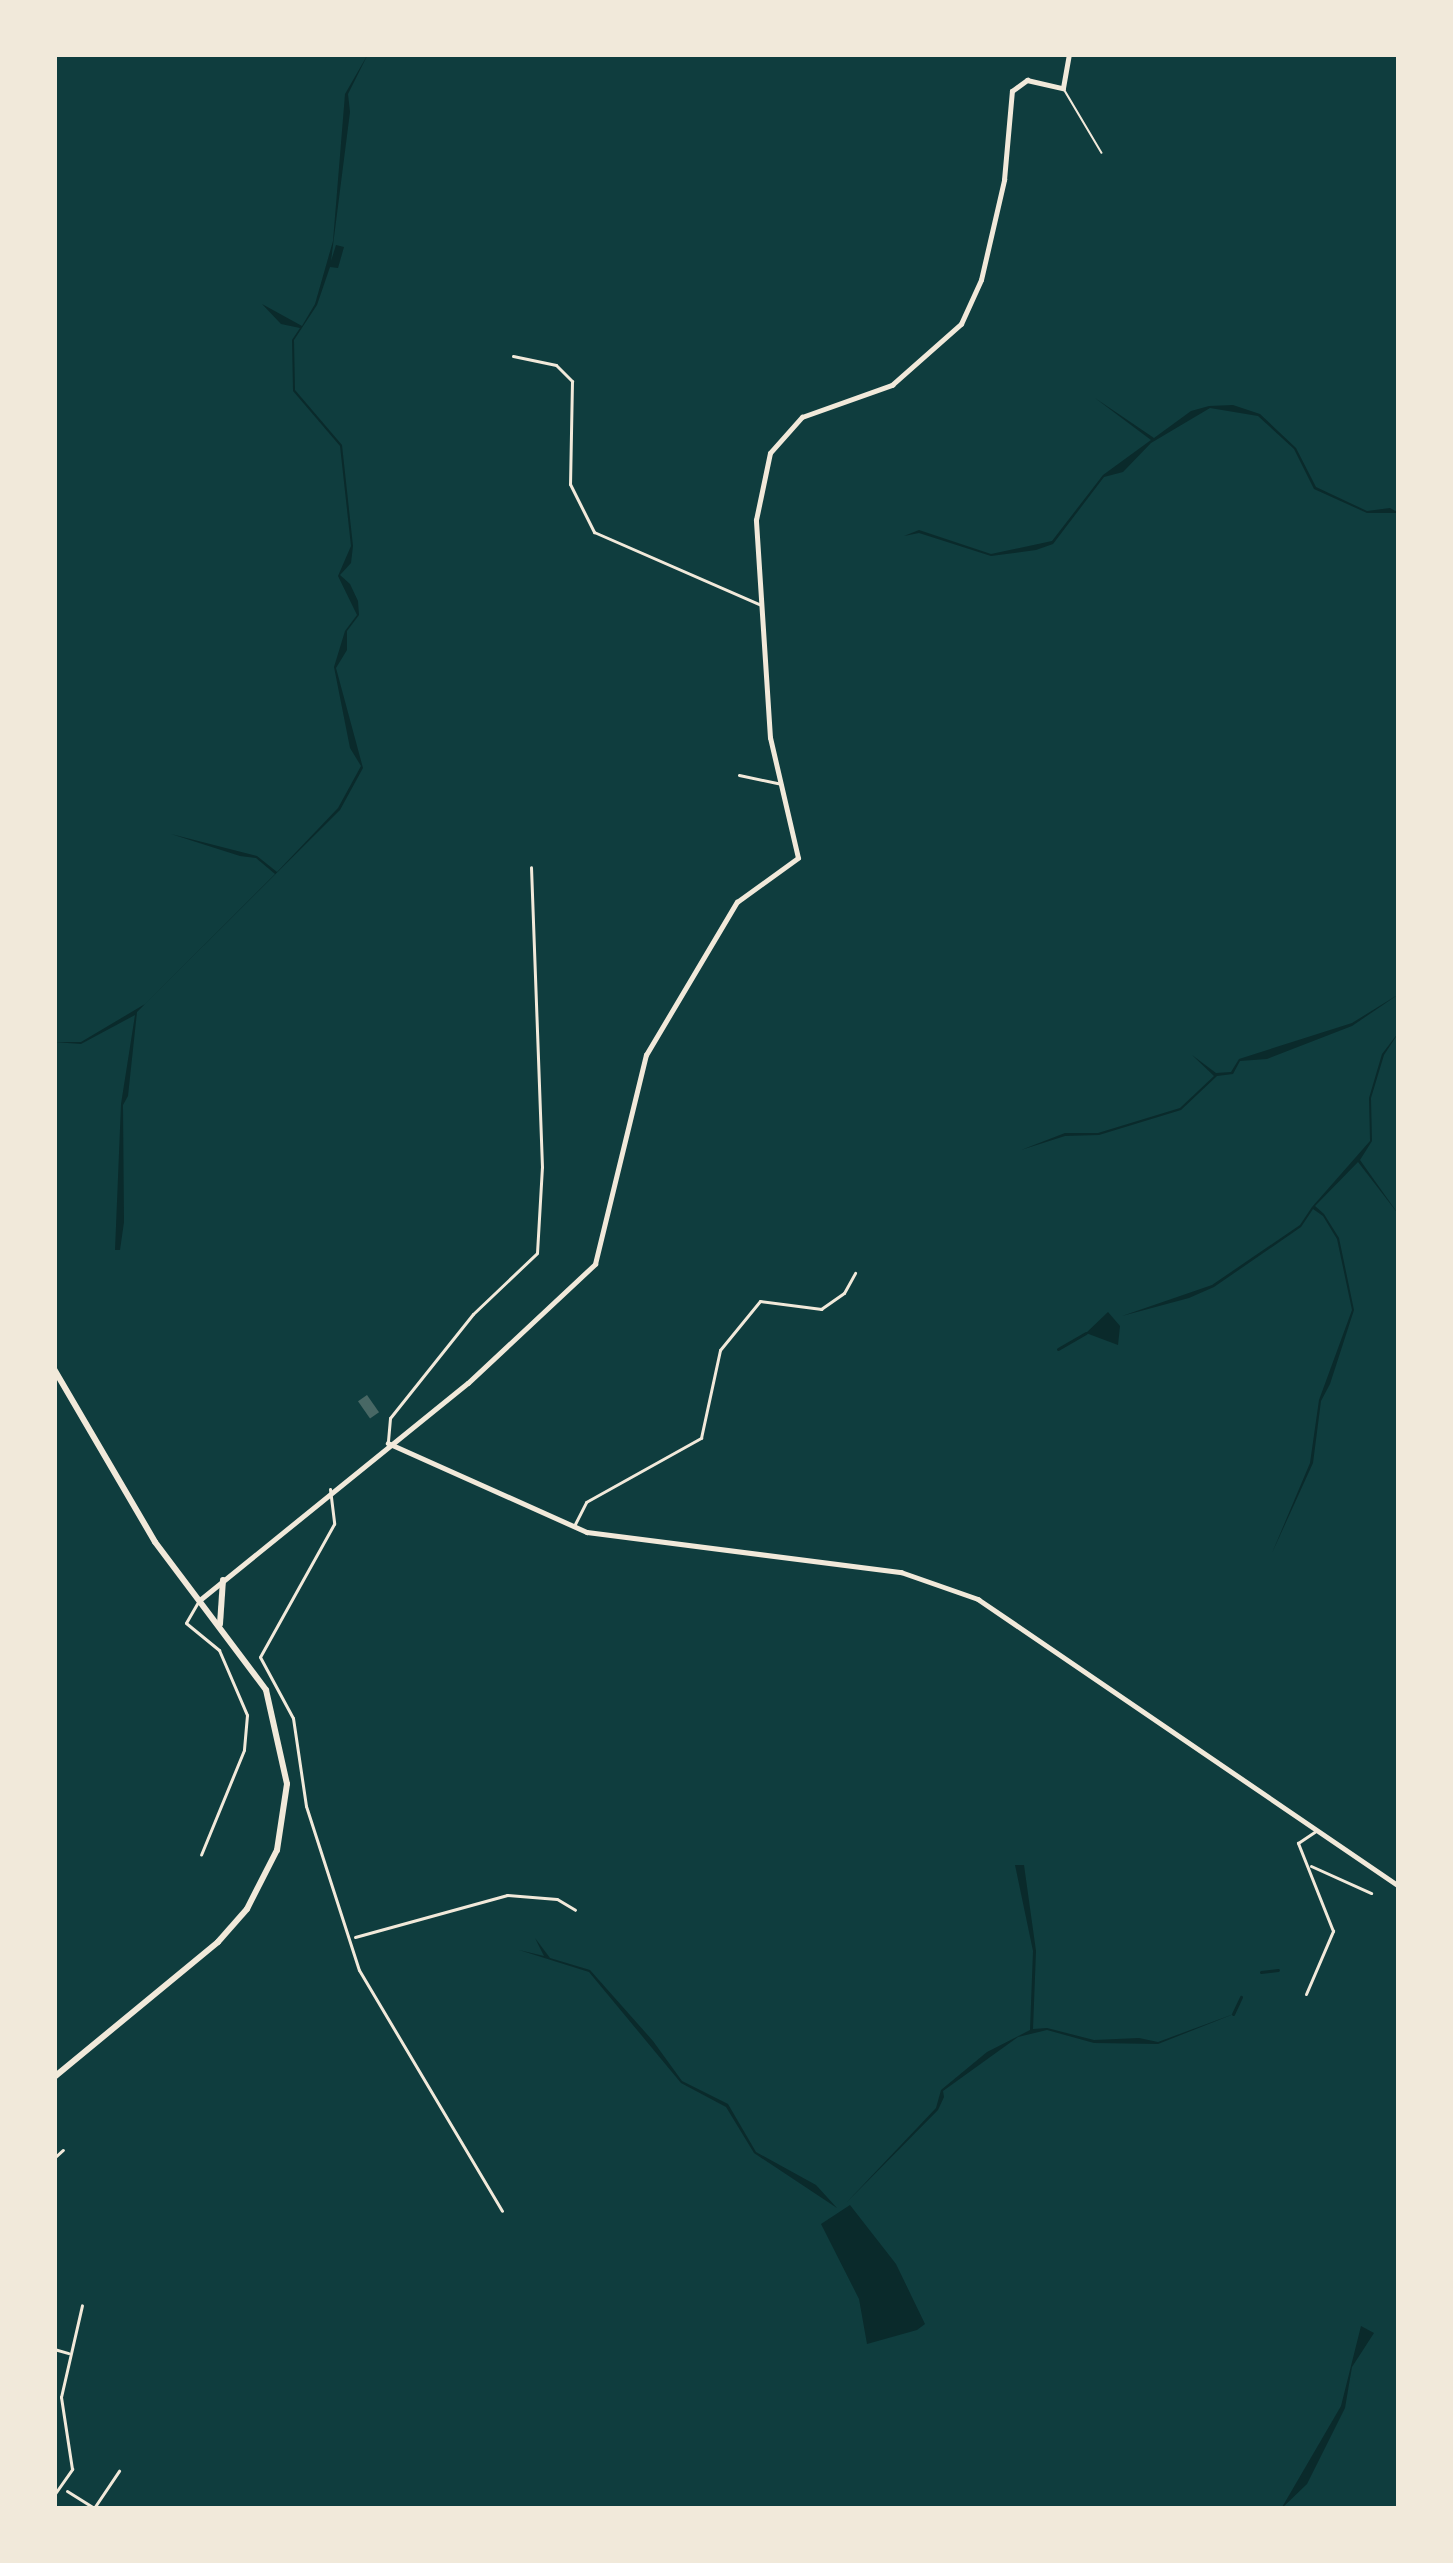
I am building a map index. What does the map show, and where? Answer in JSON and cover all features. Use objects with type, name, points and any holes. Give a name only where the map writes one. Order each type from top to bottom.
[{"type":"main road","points":[[54,1369],[275,1714],[287,1784],[277,1850],[247,1909],[218,1942],[54,2077]]},
{"type":"main road","points":[[221,1627],[223,1580]]},
{"type":"street","points":[[201,1855],[244,1750],[247,1715],[219,1650],[186,1623],[199,1600],[501,1354],[595,1264],[646,1055],[737,902],[798,858],[778,783],[756,520],[774,444],[802,417],[892,386],[961,323],[981,280],[1004,180],[1012,91],[1027,80],[1063,88],[1069,54]]},
{"type":"street","points":[[513,356],[556,365],[572,381],[570,486],[594,532],[763,606]]},
{"type":"street","points":[[739,775],[778,783]]},
{"type":"street","points":[[388,1443],[390,1418],[472,1314],[537,1253],[542,1167],[531,867]]},
{"type":"street","points":[[573,1528],[586,1502],[701,1438],[720,1350],[760,1301],[821,1309],[844,1293],[855,1273]]},
{"type":"street","points":[[388,1443],[573,1528],[901,1572],[978,1599],[1399,1886]]},
{"type":"street","points":[[330,1489],[334,1524],[259,1651],[292,1718],[307,1806],[370,1994],[502,2211]]},
{"type":"street","points":[[1306,1994],[1333,1931],[1311,1892],[1310,1865],[1298,1843],[1318,1830]]},
{"type":"street","points":[[1310,1865],[1370,1893]]},
{"type":"street","points":[[354,1938],[507,1895],[557,1898],[575,1910]]},
{"type":"street","points":[[54,2158],[64,2150]]},
{"type":"street","points":[[54,2495],[63,2489],[71,2469],[62,2415],[82,2305]]},
{"type":"street","points":[[54,2349],[70,2354]]},
{"type":"street","points":[[63,2489],[95,2508],[119,2471]]},
{"type":"lane","points":[[1063,88],[1102,153]]},
{"type":"water","points":[[368,54],[348,94],[350,112],[331,261],[336,245],[344,247],[338,268],[330,267],[317,305],[294,340],[295,390],[342,445],[353,546],[351,563],[340,575],[350,584],[359,615],[347,631],[347,650],[336,668],[363,768],[340,810],[137,1012],[128,1096],[123,1105],[124,1222],[120,1250],[115,1250],[121,1104],[135,1015],[81,1044],[54,1042],[81,1042],[145,1004],[275,874],[256,858],[171,834],[257,856],[277,872],[338,808],[361,766],[350,748],[334,667],[345,631],[357,615],[338,576],[351,546],[340,446],[293,391],[292,340],[300,328],[281,324],[262,304],[302,326],[315,304],[333,241],[345,94]]},
{"type":"water","points":[[1095,398],[1154,438],[1191,411],[1209,406],[1233,405],[1260,414],[1296,448],[1316,487],[1367,511],[1390,508],[1399,513],[1367,513],[1314,489],[1294,449],[1258,416],[1210,408],[1151,443],[1123,472],[1104,477],[1053,544],[991,556],[919,533],[904,536],[919,530],[991,554],[1052,541],[1103,475],[1151,440]]},
{"type":"water","points":[[1399,994],[1352,1026],[1267,1059],[1240,1061],[1233,1074],[1217,1076],[1181,1110],[1099,1135],[1065,1136],[1021,1150],[1065,1133],[1098,1133],[1180,1108],[1214,1076],[1192,1055],[1216,1073],[1231,1072],[1239,1059],[1352,1023]]},
{"type":"water","points":[[1399,1032],[1384,1055],[1371,1098],[1372,1141],[1360,1160],[1399,1215],[1358,1162],[1315,1206],[1324,1214],[1339,1238],[1354,1310],[1321,1401],[1313,1463],[1272,1553],[1310,1463],[1319,1400],[1352,1310],[1337,1239],[1323,1216],[1313,1209],[1301,1227],[1214,1287],[1122,1316],[1212,1285],[1300,1225],[1312,1207],[1370,1141],[1369,1098],[1382,1054]]},
{"type":"water","points":[[1108,1312],[1120,1326],[1118,1345],[1086,1333]]},
{"type":"water","points":[[1015,1865],[1024,1865],[1036,1951],[1033,2029],[1047,2028],[1094,2040],[1158,2042],[1239,2012],[1158,2044],[1094,2043],[1047,2030],[1018,2037],[943,2091],[938,2110],[846,2203],[936,2108],[941,2090],[987,2052],[1030,2030],[1033,1951]]},
{"type":"water","points":[[535,1938],[550,1958],[590,1970],[682,2081],[728,2104],[756,2152],[816,2185],[837,2208],[754,2153],[726,2107],[681,2083],[589,1972],[519,1950],[544,1956]]},
{"type":"water","points":[[850,2205],[896,2264],[925,2324],[917,2330],[867,2344],[859,2299],[821,2224]]},
{"type":"water","points":[[1361,2326],[1374,2333],[1352,2367],[1345,2408],[1307,2484],[1281,2509],[1341,2406]]},
{"type":"building","points":[[367,1395],[379,1412],[370,1419],[358,1401]]},
{"type":"waterway","points":[[1058,1349],[1086,1333]]},
{"type":"waterway","points":[[1261,1972],[1278,1970]]},
{"type":"waterway","points":[[1233,2014],[1241,1997]]}]
